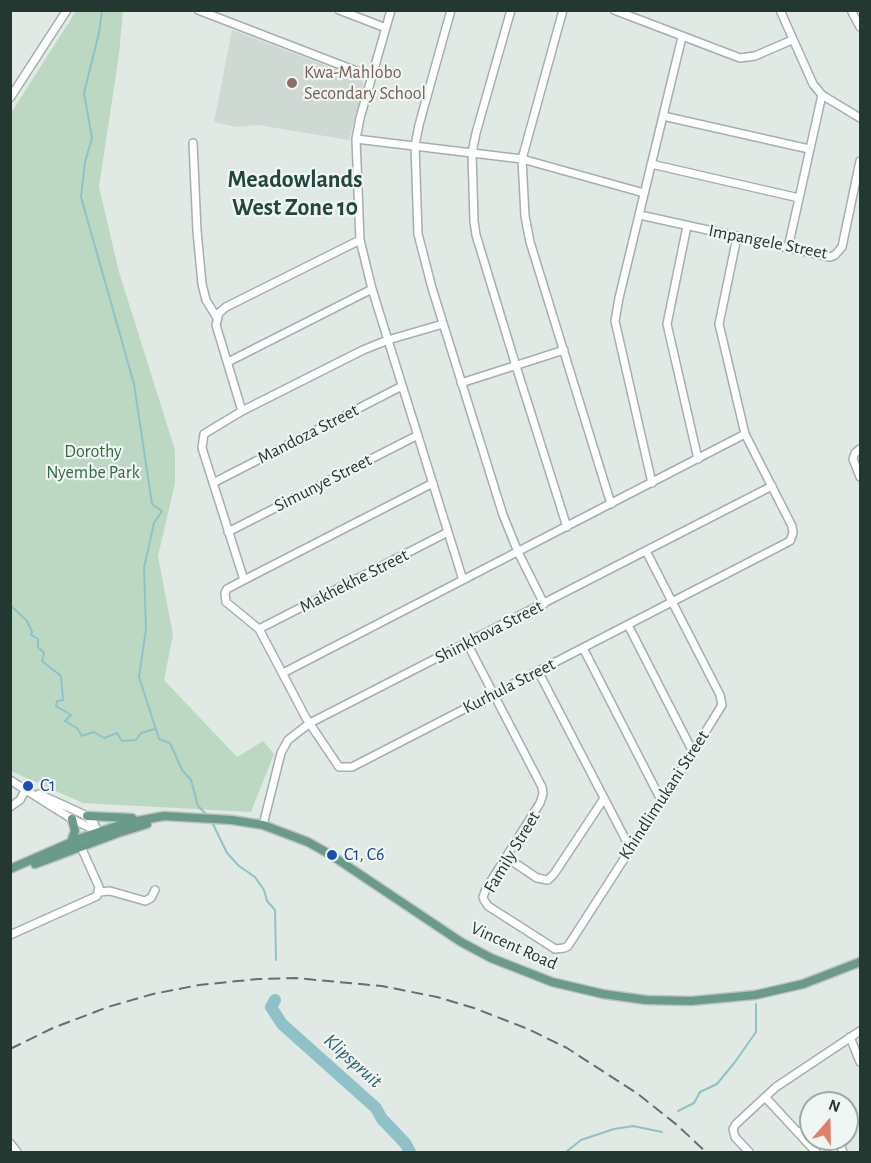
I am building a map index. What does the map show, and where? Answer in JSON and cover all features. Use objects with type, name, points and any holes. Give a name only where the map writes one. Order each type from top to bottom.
[{"type":"main road","points":[[87,816],[147,819]]},
{"type":"main road","name":"Vincent Road","points":[[10,869],[98,831],[147,819],[164,816],[232,820],[263,825],[301,839],[331,855],[437,927],[490,958],[552,982],[595,993],[656,1000],[718,999],[785,988],[861,962]]},
{"type":"main road","name":"Vincent Road","points":[[10,874],[140,826],[179,818]]},
{"type":"main road","points":[[71,843],[76,829],[72,819]]},
{"type":"street","points":[[10,98],[67,10]]},
{"type":"street","points":[[198,10],[372,77]]},
{"type":"street","points":[[339,10],[386,28]]},
{"type":"street","points":[[391,10],[360,118],[356,140],[360,240],[372,289],[463,580]]},
{"type":"street","points":[[451,10],[415,146],[420,250],[503,515],[518,552],[544,604]]},
{"type":"street","points":[[511,10],[472,153],[474,222],[476,235],[567,527]]},
{"type":"street","points":[[563,10],[522,159],[526,227],[611,504]]},
{"type":"street","points":[[614,10],[740,58],[754,56],[792,40]]},
{"type":"street","points":[[780,10],[813,84],[822,95],[861,118]]},
{"type":"street","points":[[851,10],[861,27]]},
{"type":"street","points":[[652,483],[615,321],[682,37]]},
{"type":"street","points":[[788,248],[822,95]]},
{"type":"street","points":[[663,116],[809,149]]},
{"type":"street","points":[[356,140],[522,159],[644,193]]},
{"type":"street","points":[[193,143],[202,284],[206,300],[217,318]]},
{"type":"street","points":[[651,164],[800,198]]},
{"type":"street","name":"Impangele Street","points":[[640,214],[823,256],[835,255],[843,241],[860,164]]},
{"type":"street","points":[[687,226],[667,324],[698,459]]},
{"type":"street","name":"Kurhula Street","points":[[433,483],[227,589],[225,599],[259,629],[310,723],[339,767],[348,768],[790,542],[793,533],[792,526],[745,434],[719,324],[737,237]]},
{"type":"street","points":[[242,411],[216,325],[221,310],[360,240]]},
{"type":"street","points":[[228,362],[372,289]]},
{"type":"street","points":[[244,580],[202,448],[202,438],[207,431],[363,350],[443,324]]},
{"type":"street","points":[[461,383],[564,350]]},
{"type":"street","name":"Mandoza Street","points":[[213,483],[402,386]]},
{"type":"street","points":[[283,673],[745,434]]},
{"type":"street","name":"Simunye Street","points":[[228,532],[418,435]]},
{"type":"street","points":[[861,449],[855,453],[853,459],[861,477]]},
{"type":"street","name":"Shinkhova Street","points":[[263,825],[284,747],[295,733],[310,723],[772,486]]},
{"type":"street","name":"Makhekhe Street","points":[[259,629],[448,532]]},
{"type":"street","name":"Khindlimukani Street","points":[[484,900],[488,906],[555,949],[568,946],[720,708],[722,700],[646,551]]},
{"type":"street","points":[[628,625],[693,752]]},
{"type":"street","name":"Family Street","points":[[467,643],[542,787],[543,794],[540,804],[486,889],[484,900]]},
{"type":"street","points":[[583,648],[661,800]]},
{"type":"street","points":[[538,671],[603,800],[630,848]]},
{"type":"street","points":[[10,780],[72,819],[98,831],[107,832],[140,826]]},
{"type":"street","points":[[10,807],[20,800],[26,789]]},
{"type":"street","points":[[26,789],[87,816],[98,831]]},
{"type":"street","points":[[506,857],[537,879],[548,880],[603,800]]},
{"type":"street","points":[[94,842],[98,831]]},
{"type":"street","points":[[81,847],[99,887],[99,892]]},
{"type":"street","points":[[10,935],[92,899],[99,892],[110,891],[145,901],[151,898],[155,890]]},
{"type":"street","points":[[749,1152],[734,1134],[736,1124],[776,1087],[861,1031]]},
{"type":"street","points":[[850,1037],[861,1062]]},
{"type":"street","points":[[765,1097],[799,1133]]},
{"type":"street","points":[[10,1143],[17,1152]]},
{"type":"shaded area","name":"Kwa-Mahlobo Secondary School","points":[[232,30],[362,79],[364,87],[349,140],[258,125],[236,127],[214,122]]},
{"type":"green space","name":"Dorothy Nyembe Park","points":[[76,11],[123,11],[119,54],[99,187],[119,272],[175,450],[175,483],[158,556],[173,635],[164,680],[237,757],[263,741],[274,754],[251,812],[83,803],[11,771],[11,113]]},
{"type":"waterway","points":[[102,10],[99,33],[84,93],[92,138],[85,162],[81,197],[134,384],[152,504],[162,511],[154,523],[144,568],[146,629],[139,677],[159,739],[170,743],[182,770],[191,780],[198,806],[209,817]]},
{"type":"waterway","points":[[10,605],[27,621],[31,635],[38,639],[38,647],[44,653],[42,661],[61,676],[63,700],[57,701],[56,706],[71,715],[65,721],[77,728],[82,736],[94,732],[104,738],[117,733],[122,741],[136,740],[141,733],[155,729]]},
{"type":"waterway","points":[[212,822],[227,853],[239,866],[255,877],[264,890],[267,901],[275,910],[276,960]]},
{"type":"waterway","name":"Klipspruit","points":[[275,1000],[271,1007],[282,1024],[376,1108],[382,1119],[405,1143],[410,1152]]},
{"type":"waterway","points":[[678,1111],[694,1103],[700,1092],[717,1084],[735,1062],[756,1032],[756,1004]]},
{"type":"waterway","points":[[566,1152],[581,1140],[614,1129],[633,1126],[662,1132]]},
{"type":"railway","points":[[10,1049],[53,1028],[108,1007],[153,994],[199,985],[295,978],[382,986],[437,997],[474,1008],[528,1029],[567,1048],[638,1094],[706,1152]]},
{"type":"place","name":"Kwa-Mahlobo Secondary School","points":[[292,83]]},
{"type":"place","name":"C1","points":[[28,786]]},
{"type":"place","name":"C1, C6","points":[[332,855]]},
{"type":"district","name":"Meadowlands West Zone 10","points":[[295,194]]}]
